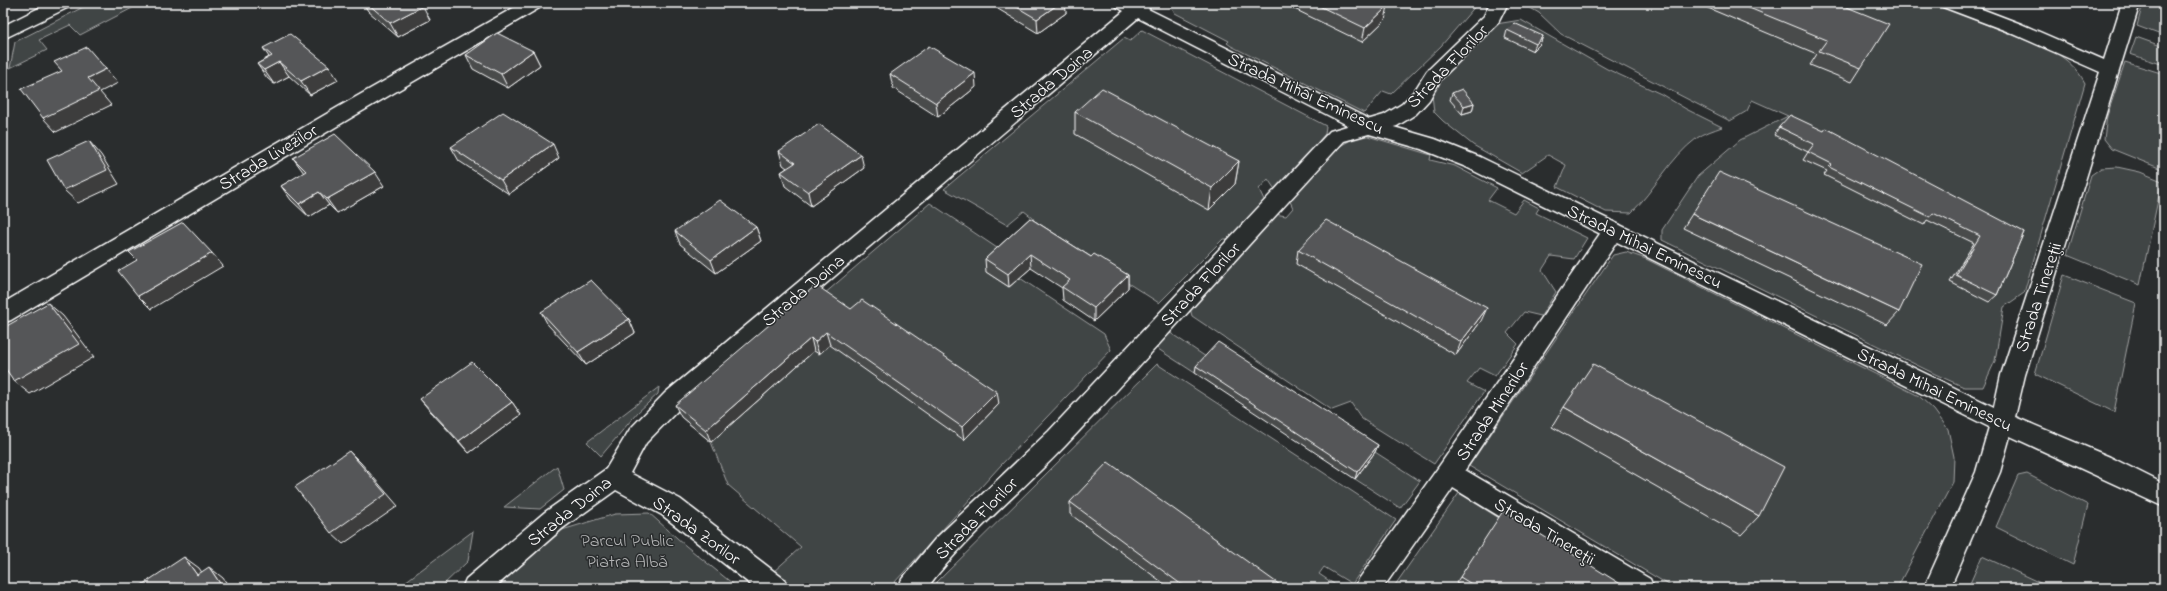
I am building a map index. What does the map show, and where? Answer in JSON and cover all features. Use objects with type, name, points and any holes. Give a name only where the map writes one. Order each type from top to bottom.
[{"type":"street","points":[[3,33],[63,3]]},
{"type":"street","name":"Strada Livezilor","points":[[3,314],[347,111],[535,3]]},
{"type":"street","name":"Strada Florilor","points":[[911,588],[927,566],[1056,440],[1337,136],[1366,126],[1390,121],[1408,109],[1422,95],[1434,75],[1492,19],[1499,3]]},
{"type":"street","points":[[1949,3],[2015,28],[2111,70]]},
{"type":"street","name":"Strada Tinereţii","points":[[1937,588],[1988,472],[2013,375],[2131,3]]},
{"type":"street","name":"Strada Mihai Eminescu","points":[[1134,5],[1366,126],[1428,144],[1473,162],[2002,422],[2100,465],[2164,496]]},
{"type":"street","name":"Strada Doina","points":[[475,588],[554,520],[615,476],[638,436],[673,400],[1134,5]]},
{"type":"street","name":"Strada Minerilor","points":[[1368,588],[1449,473],[1613,231]]},
{"type":"street","name":"Strada Tinereţii","points":[[1449,473],[1641,588]]},
{"type":"street","name":"Strada Zorilor","points":[[615,476],[671,506],[775,588]]},
{"type":"green space","points":[[91,3],[142,3],[80,35],[70,25],[39,40],[47,50],[10,68],[15,42]]},
{"type":"green space","points":[[1167,3],[1478,3],[1441,46],[1391,94],[1383,91],[1364,113],[1231,46],[1227,43],[1229,41],[1175,13]]},
{"type":"green space","points":[[1522,3],[1933,3],[2055,52],[2068,62],[2079,73],[2085,83],[2024,293],[2004,307],[1995,361],[1983,387],[1964,387],[1935,374],[1662,240],[1662,230],[1698,176],[1740,140],[1788,116],[1752,100],[1747,111],[1730,121],[1561,34],[1539,13]]},
{"type":"green space","points":[[2143,3],[2164,3],[2164,36],[2137,26]]},
{"type":"green space","points":[[1521,20],[1607,69],[1661,94],[1686,109],[1722,127],[1700,136],[1687,146],[1631,213],[1606,212],[1557,187],[1566,165],[1548,155],[1522,173],[1473,145],[1443,121],[1434,112],[1432,95],[1440,81],[1496,24]]},
{"type":"green space","points":[[1142,30],[1326,126],[1325,134],[1276,191],[1268,179],[1259,189],[1265,202],[1231,239],[1223,239],[1159,303],[1034,223],[1033,218],[1024,211],[1007,225],[944,189],[1124,38],[1130,41]]},
{"type":"green space","points":[[2136,37],[2164,47],[2164,65],[2130,54]]},
{"type":"green space","points":[[2125,62],[2164,74],[2164,170],[2112,149],[2104,139],[2107,116]]},
{"type":"green space","points":[[1361,134],[1431,155],[1430,160],[1455,166],[1497,188],[1488,200],[1514,213],[1524,200],[1539,208],[1536,213],[1587,238],[1574,259],[1551,256],[1542,270],[1556,292],[1541,316],[1524,312],[1507,333],[1518,344],[1495,376],[1479,368],[1467,383],[1484,392],[1434,464],[1362,419],[1351,403],[1332,410],[1192,316],[1189,304],[1275,214],[1286,216],[1293,208],[1289,199],[1335,149]]},
{"type":"green space","points":[[2117,167],[2140,172],[2162,181],[2140,285],[2067,255],[2091,175],[2101,168]]},
{"type":"green space","points":[[930,203],[1000,250],[986,272],[1009,287],[1020,278],[1104,334],[1111,350],[1001,465],[894,583],[892,588],[791,588],[773,572],[801,547],[728,485],[711,442],[681,417]]},
{"type":"green space","points":[[1626,252],[1646,259],[1919,396],[1934,410],[1948,429],[1954,457],[1953,482],[1897,588],[1674,588],[1469,466],[1613,255]]},
{"type":"green space","points":[[2064,275],[2136,303],[2114,412],[2035,374]]},
{"type":"green space","points":[[1169,332],[1209,359],[1195,373],[1155,347]]},
{"type":"green space","points":[[1157,364],[1396,520],[1352,584],[1324,567],[1319,574],[1340,588],[931,588]]},
{"type":"green space","points":[[659,387],[658,394],[638,412],[601,456],[587,442]]},
{"type":"green space","points":[[1375,452],[1420,481],[1400,508],[1355,479]]},
{"type":"green space","points":[[557,466],[564,490],[540,509],[504,507]]},
{"type":"green space","points":[[2027,474],[2088,505],[2073,565],[1996,527],[2018,476]]},
{"type":"green space","points":[[1459,493],[1499,518],[1457,582],[1465,588],[1393,588]]},
{"type":"green space","name":"Parcul Public Piatra Albă","points":[[649,513],[686,546],[738,588],[494,588],[562,530],[615,514]]},
{"type":"green space","points":[[473,531],[468,561],[440,588],[397,588]]},
{"type":"green space","points":[[1982,556],[2051,588],[1968,588]]},
{"type":"building","points":[[367,3],[419,3],[423,6],[390,23]]},
{"type":"building","points":[[1010,3],[1060,3],[1037,19]]},
{"type":"building","points":[[1313,3],[1382,3],[1388,6],[1365,28]]},
{"type":"building","points":[[1737,3],[1837,3],[1889,24],[1861,68],[1819,51],[1827,40]]},
{"type":"building","points":[[1514,23],[1543,36],[1536,44],[1507,30]]},
{"type":"building","points":[[497,33],[533,51],[501,74],[466,55]]},
{"type":"building","points":[[290,34],[329,66],[301,81],[279,62],[264,70],[257,64],[272,56],[263,48]]},
{"type":"building","points":[[929,46],[975,73],[936,103],[890,74]]},
{"type":"building","points":[[87,47],[106,69],[88,78],[99,91],[43,118],[21,89],[62,71],[54,62]]},
{"type":"building","points":[[1102,88],[1239,161],[1212,188],[1075,112]]},
{"type":"building","points":[[1462,89],[1474,103],[1464,106],[1452,93]]},
{"type":"building","points":[[503,112],[553,144],[501,180],[451,147]]},
{"type":"building","points":[[1790,115],[1824,131],[1826,128],[2024,232],[1997,295],[1956,275],[1980,236],[1933,213],[1930,217],[1829,167],[1832,164],[1808,152],[1814,144],[1779,127]]},
{"type":"building","points":[[819,124],[861,155],[808,192],[781,172],[795,163],[779,151]]},
{"type":"building","points":[[335,134],[375,172],[327,199],[319,192],[299,204],[281,186],[306,171],[293,158]]},
{"type":"building","points":[[89,141],[107,170],[64,190],[47,160]]},
{"type":"building","points":[[1719,172],[1922,264],[1899,312],[1692,214]]},
{"type":"building","points":[[720,200],[756,227],[711,260],[675,231]]},
{"type":"building","points":[[1030,218],[1091,257],[1094,254],[1128,275],[1094,308],[1062,287],[1070,280],[1030,254],[1008,274],[985,259]]},
{"type":"building","points":[[1326,220],[1487,308],[1461,342],[1298,250]]},
{"type":"building","points":[[183,222],[212,253],[138,296],[118,271],[137,260],[129,252]]},
{"type":"building","points":[[591,280],[629,319],[578,352],[541,312]]},
{"type":"building","points":[[816,285],[851,309],[862,300],[997,392],[962,427],[826,332],[815,342],[811,338],[706,430],[675,405]]},
{"type":"building","points":[[48,303],[79,344],[14,381],[3,365],[3,328]]},
{"type":"building","points":[[1218,342],[1378,445],[1357,472],[1196,366]]},
{"type":"building","points":[[472,362],[512,402],[459,441],[420,399]]},
{"type":"building","points":[[1593,364],[1784,467],[1759,516],[1564,407]]},
{"type":"building","points":[[349,451],[386,494],[331,533],[295,487]]},
{"type":"building","points":[[1108,462],[1280,585],[1278,588],[1186,588],[1070,502]]},
{"type":"building","points":[[1503,511],[1627,588],[1513,588],[1511,586],[1510,588],[1478,588],[1460,577]]},
{"type":"building","points":[[184,557],[197,575],[209,567],[223,588],[137,588]]}]
